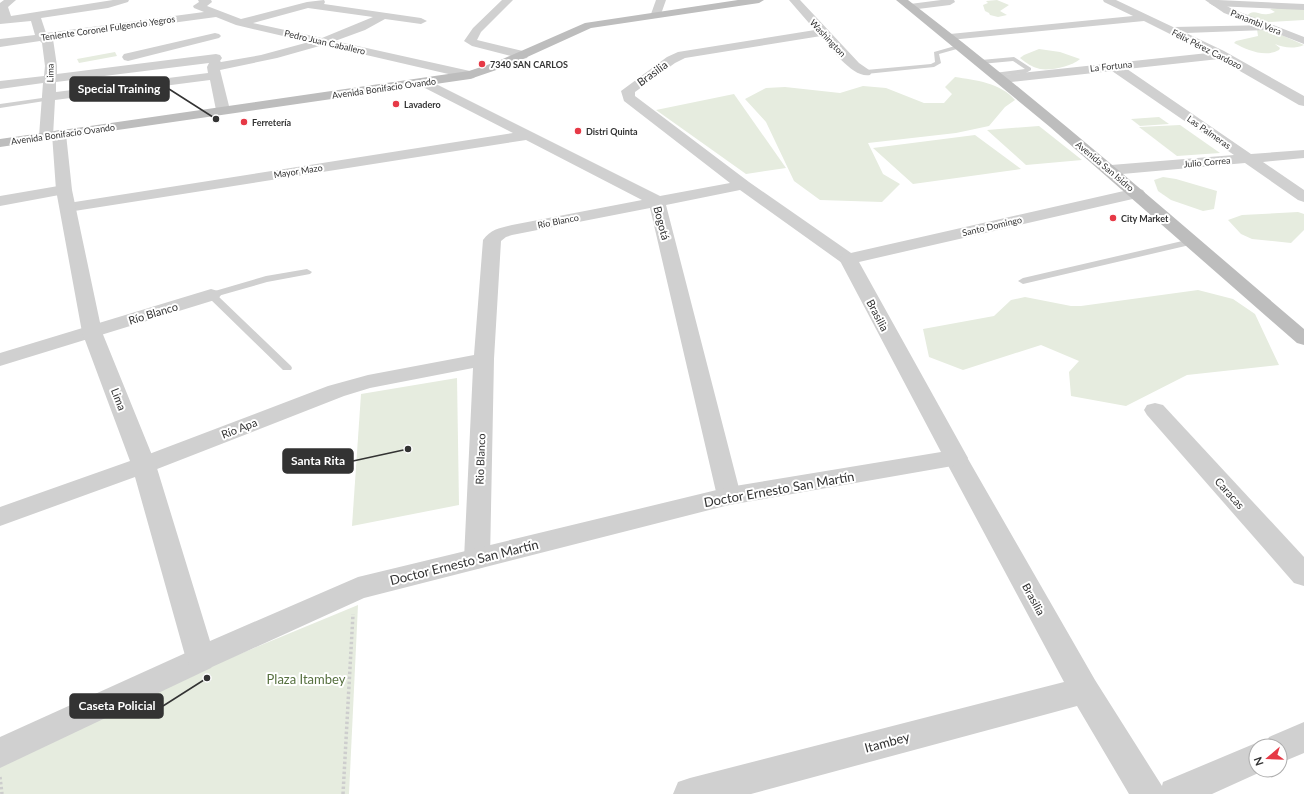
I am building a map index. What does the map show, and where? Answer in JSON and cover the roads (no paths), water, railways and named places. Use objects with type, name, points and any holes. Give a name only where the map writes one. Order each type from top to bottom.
[{"type":"main road","name":"Avenida Bonifacio Ovando","points":[[0,142],[426,83],[470,75],[494,68],[589,25],[759,0]]},
{"type":"main road","name":"Avenida San Isidro","points":[[906,3],[999,76],[1111,170],[1191,242],[1304,339]]},
{"type":"street","points":[[2,21],[6,18],[2,6],[11,0]]},
{"type":"street","points":[[2,21],[108,5],[124,0]]},
{"type":"street","name":"Pedro Juan Caballero","points":[[203,0],[207,2],[198,6],[240,23],[470,75]]},
{"type":"street","points":[[240,23],[322,0]]},
{"type":"street","points":[[508,0],[477,30],[470,41],[476,44],[523,55]]},
{"type":"street","points":[[656,14],[661,0]]},
{"type":"street","name":"Washington","points":[[794,0],[855,66],[866,72]]},
{"type":"street","points":[[906,3],[950,2],[948,0]]},
{"type":"street","name":"Félix Pérez Cardozo","points":[[1108,0],[1220,54],[1304,102]]},
{"type":"street","points":[[1212,2],[1304,7]]},
{"type":"street","name":"Panambi Vera","points":[[1212,2],[1228,11],[1304,41]]},
{"type":"street","points":[[307,5],[421,21]]},
{"type":"street","name":"Teniente Coronel Fulgencio Yegros","points":[[0,43],[215,14]]},
{"type":"street","points":[[49,98],[250,61],[323,42],[372,23],[383,16]]},
{"type":"street","name":"Lima","points":[[19,18],[36,19],[41,37],[48,41],[51,66],[49,98],[53,135],[92,332],[144,464],[201,659]]},
{"type":"street","points":[[956,42],[1146,18]]},
{"type":"street","points":[[1170,30],[1266,27]]},
{"type":"street","name":"Brasilia","points":[[823,32],[682,55],[671,60],[628,91],[629,98],[744,185],[848,259],[1084,690],[1148,794]]},
{"type":"street","points":[[122,70],[122,60],[129,56],[215,34],[215,67],[223,110]]},
{"type":"street","name":"La Fortuna","points":[[999,76],[1114,66],[1220,54]]},
{"type":"street","name":"Las Palmeras","points":[[1114,66],[1304,197]]},
{"type":"street","points":[[0,86],[122,70],[215,67]]},
{"type":"street","name":"Bogotá","points":[[426,83],[657,201],[729,496]]},
{"type":"street","name":"Mayor Mazo","points":[[0,202],[66,198],[527,135]]},
{"type":"street","name":"Julio Correa","points":[[1111,170],[1304,154]]},
{"type":"street","name":"Río Blanco","points":[[484,360],[492,240],[500,233],[744,185]]},
{"type":"street","name":"Santo Domingo","points":[[848,259],[1136,193]]},
{"type":"street","name":"Río Blanco","points":[[0,360],[211,295]]},
{"type":"street","name":"Río Apa","points":[[0,517],[336,391],[368,382],[484,360]]},
{"type":"street","name":"Rio Blanco","points":[[477,559],[484,360]]},
{"type":"street","name":"Caracas","points":[[1155,410],[1304,575]]},
{"type":"street","name":"Doctor Ernesto San Martín","points":[[0,753],[201,659],[358,588],[729,496],[956,458]]},
{"type":"street","name":"Itambey","points":[[690,794],[1084,690]]},
{"type":"street","points":[[1288,744],[1304,737]]},
{"type":"street","points":[[1176,794],[1248,762]]},
{"type":"lane","points":[[866,72],[932,66],[938,63],[936,53],[956,42]]},
{"type":"lane","points":[[981,62],[1014,60],[1029,69],[1026,71],[999,76]]},
{"type":"lane","points":[[0,106],[49,98]]},
{"type":"lane","points":[[1023,281],[1191,242]]},
{"type":"lane","name":"Río Blanco","points":[[211,295],[266,280],[307,272]]},
{"type":"lane","points":[[211,295],[287,368]]},
{"type":"place","name":"7340 SAN CARLOS","points":[[482,64]]},
{"type":"place","name":"Lavadero","points":[[396,104]]},
{"type":"place","name":"Special Training","points":[[216,119]]},
{"type":"place","name":"Ferretería","points":[[244,122]]},
{"type":"place","name":"Distri Quinta","points":[[578,131]]},
{"type":"place","name":"City Market","points":[[1113,218]]},
{"type":"place","name":"Santa Rita","points":[[408,449]]},
{"type":"place","name":"Caseta Policial","points":[[207,678]]},
{"type":"park label","name":"Plaza Itambey","points":[[306,679]]}]
